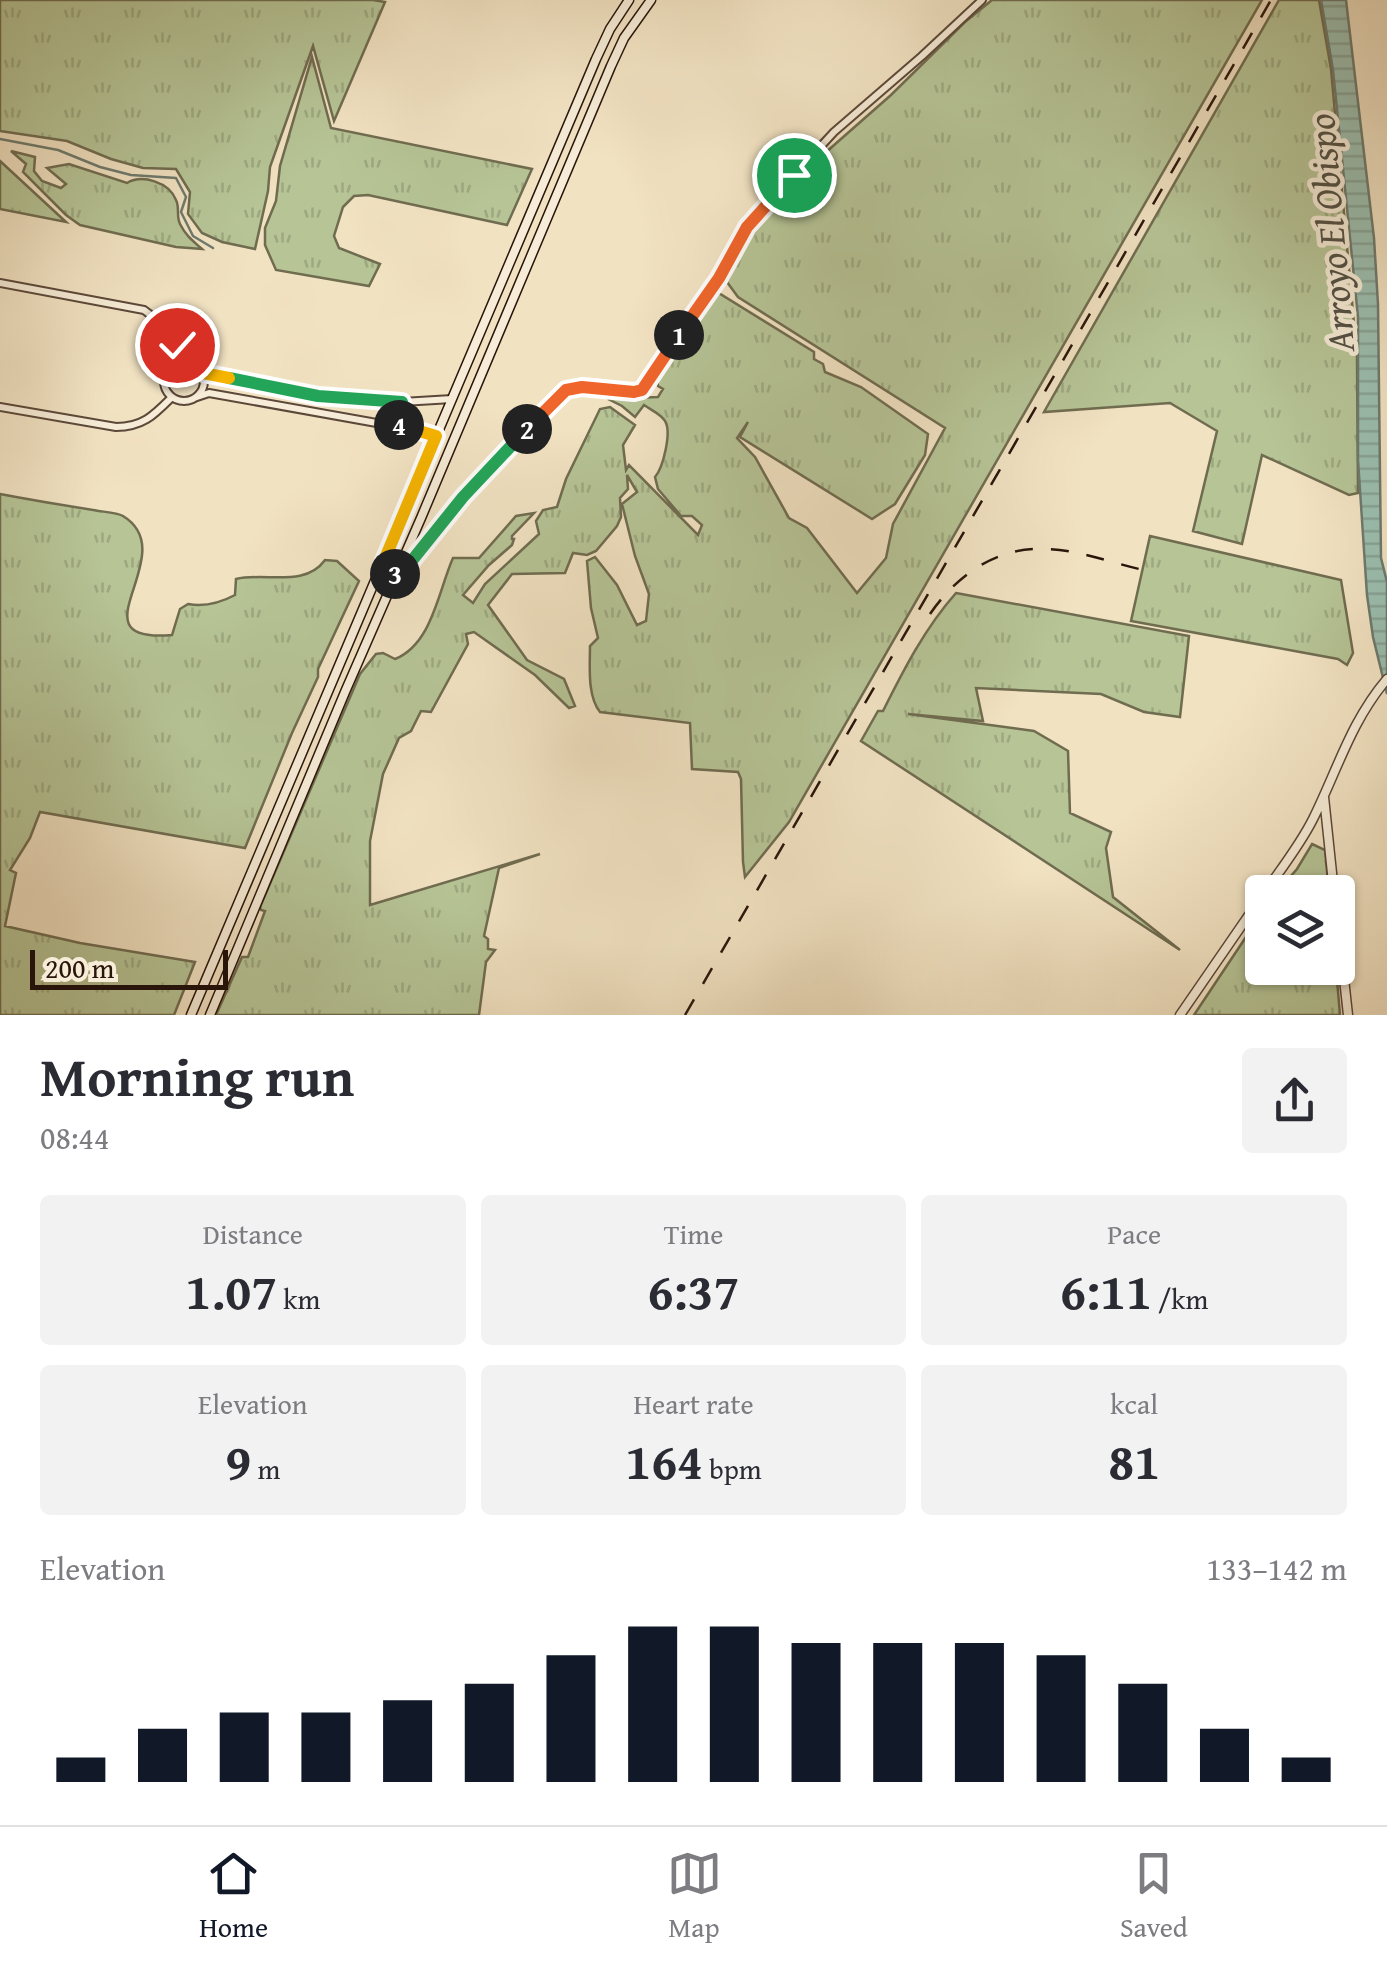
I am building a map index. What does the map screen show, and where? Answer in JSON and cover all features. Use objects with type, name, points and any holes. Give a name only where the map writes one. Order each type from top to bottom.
[{"type":"main road","points":[[191,1015],[579,100],[610,29],[629,0]]},
{"type":"main road","points":[[210,1015],[594,107],[624,38],[650,0]]},
{"type":"main road","points":[[579,100],[594,107]]},
{"type":"main road","points":[[1277,875],[1310,825],[1344,748],[1374,694],[1387,679]]},
{"type":"main road","points":[[1324,797],[1332,875]]},
{"type":"main road","points":[[1180,1015],[1245,921]]},
{"type":"main road","points":[[1345,985],[1348,1014]]},
{"type":"street","points":[[381,568],[396,575],[406,568],[463,497],[560,394],[574,387],[642,390],[719,278],[747,227],[834,132],[982,0]]},
{"type":"street","points":[[0,283],[144,310],[164,325],[181,360]]},
{"type":"street","points":[[436,436],[209,393],[184,401],[172,396],[164,379],[170,366],[181,360],[194,363],[203,373],[318,396],[402,402],[452,400]]},
{"type":"street","points":[[196,396],[204,386],[203,373]]},
{"type":"street","points":[[0,407],[128,427],[149,420],[172,396]]},
{"type":"street","points":[[399,427],[402,402]]},
{"type":"green space","points":[[0,0],[385,2],[334,121],[313,46],[270,167],[255,249],[202,233],[188,214],[190,192],[176,169],[143,168],[67,141],[0,131]]},
{"type":"green space","points":[[992,0],[1262,0],[789,822],[745,877],[738,772],[692,769],[690,723],[600,712],[596,705],[590,680],[590,646],[598,638],[587,561],[595,557],[617,585],[637,625],[646,621],[649,594],[622,504],[637,492],[627,475],[628,489],[620,498],[621,517],[596,551],[587,555],[573,553],[565,573],[512,574],[488,605],[527,660],[564,679],[575,706],[569,708],[535,675],[474,632],[466,634],[468,644],[431,712],[421,711],[411,731],[399,738],[383,774],[370,841],[370,905],[540,854],[499,868],[484,936],[488,949],[495,950],[486,962],[479,1015],[216,1015],[242,957],[248,957],[265,911],[260,907],[360,674],[376,654],[395,659],[418,642],[453,558],[479,558],[516,516],[534,513],[512,536],[512,545],[463,595],[473,603],[485,584],[539,534],[536,521],[543,510],[557,507],[566,479],[600,409],[610,407],[635,425],[623,445],[626,470],[629,465],[698,535],[702,525],[692,516],[681,516],[658,489],[655,477],[668,433],[665,421],[644,405],[635,417],[608,399],[658,397],[663,389],[658,386],[657,376],[717,292],[814,352],[814,359],[823,364],[825,372],[861,387],[928,434],[925,455],[895,504],[872,519],[740,437],[748,422],[737,438],[755,457],[789,518],[807,528],[857,593],[886,558],[893,524],[945,428],[738,297],[727,282],[747,241],[808,168]]},
{"type":"green space","points":[[1279,0],[1319,0],[1331,69],[1357,357],[1358,493],[1349,495],[1262,455],[1242,544],[1193,531],[1217,431],[1170,403],[1044,412]]},
{"type":"green space","points":[[312,57],[331,128],[532,169],[507,225],[368,195],[354,196],[343,207],[334,236],[339,248],[380,264],[369,286],[276,270],[265,245],[265,228],[276,201],[280,166]]},
{"type":"green space","points":[[11,151],[35,157],[34,171],[42,181],[61,188],[66,184],[47,168],[69,164],[127,183],[140,179],[161,184],[176,200],[182,228],[202,249],[176,247],[80,225],[23,172],[26,164]]},
{"type":"green space","points":[[0,161],[66,222],[0,209]]},
{"type":"green space","points":[[0,494],[123,516],[139,532],[142,552],[128,611],[130,626],[143,634],[172,635],[180,609],[188,604],[212,604],[235,595],[236,579],[307,574],[325,560],[337,561],[359,581],[318,669],[318,677],[245,848],[40,812],[30,838],[10,870],[16,873],[5,926],[195,962],[174,1015],[0,1015]]},
{"type":"green space","points":[[1150,536],[1341,580],[1353,653],[1347,665],[1338,659],[1131,621]]},
{"type":"green space","points":[[956,593],[1189,636],[1180,717],[1144,712],[1101,694],[976,688],[983,721],[908,714],[1034,731],[1068,751],[1070,813],[1111,832],[1106,848],[1113,897],[1180,950],[861,741],[878,711],[883,711],[925,635]]},
{"type":"green space","points":[[1312,844],[1325,850],[1327,875],[1292,875]]},
{"type":"green space","points":[[1245,938],[1245,985],[1337,985],[1340,1015],[1194,1015]]},
{"type":"shaded area","points":[[1321,0],[1346,0],[1374,238],[1381,558],[1387,582],[1387,694],[1367,595],[1358,460],[1358,317],[1333,70]]},
{"type":"waterway","points":[[0,139],[58,150],[131,175],[176,178],[186,197],[181,212],[193,236],[213,248]]},
{"type":"railway","points":[[685,1015],[1271,0]]},
{"type":"railway","points":[[930,614],[966,576],[1011,552],[1059,550],[1139,569]]},
{"type":"route","points":[[177,345],[181,360],[194,363],[203,373],[318,396],[402,402],[399,427],[436,436],[381,568],[396,575],[560,394],[574,387],[642,390],[719,278],[747,227],[794,175]]},
{"type":"water label","name":"Arroyo El Obispo","points":[[1330,233]]}]
